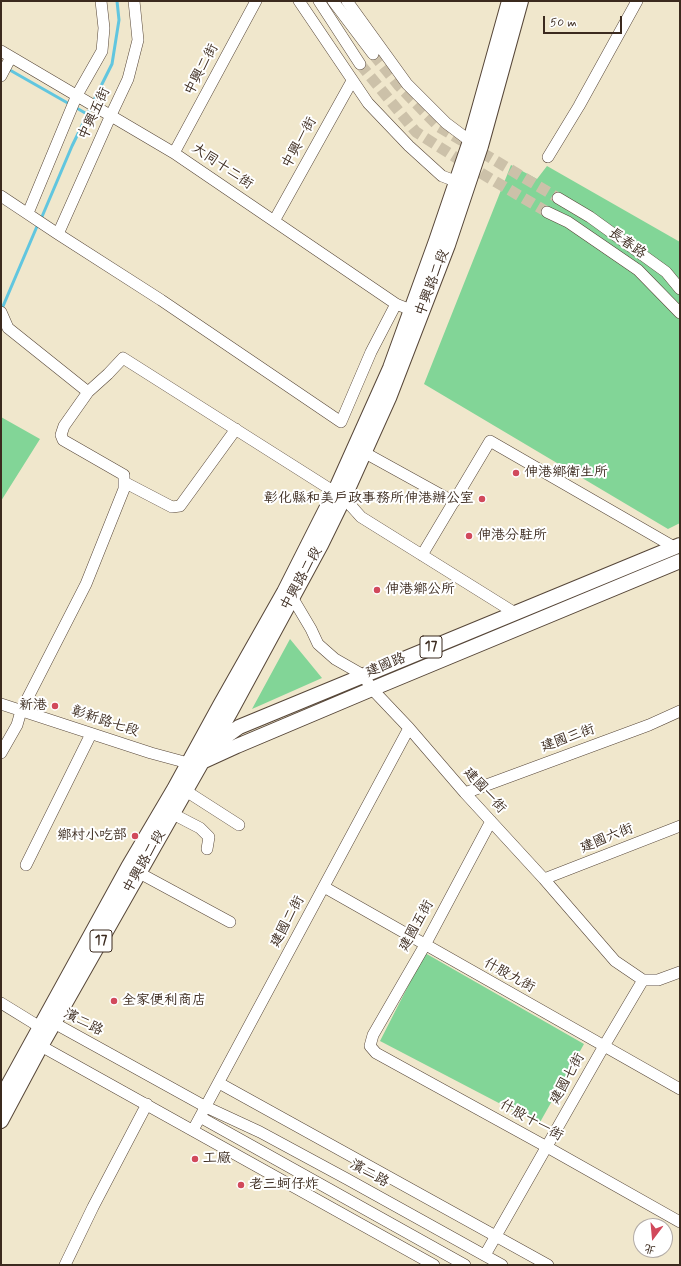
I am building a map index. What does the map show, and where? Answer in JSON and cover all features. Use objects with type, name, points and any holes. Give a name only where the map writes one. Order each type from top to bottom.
[{"type":"main road","name":"中興路二段","points":[[476,143],[509,1]]},
{"type":"main road","name":"中興路二段","points":[[210,748],[339,495],[360,450],[390,368],[416,313],[463,184],[521,1]]},
{"type":"main road","name":"建國路","points":[[195,763],[210,748],[239,727],[677,546]]},
{"type":"main road","name":"建國路","points":[[195,763],[680,561]]},
{"type":"main road","name":"中興路二段","points":[[1,1121],[134,870],[173,814],[186,791],[195,763],[220,705],[288,594]]},
{"type":"main road","name":"中興路二段","points":[[1,1098],[40,1027],[134,870],[195,763]]},
{"type":"street","name":"中興五街","points":[[31,216],[78,95],[102,51],[104,28],[101,1]]},
{"type":"street","name":"中興五街","points":[[55,232],[128,79],[138,40],[134,1]]},
{"type":"street","name":"中興二街","points":[[174,153],[256,1]]},
{"type":"street","points":[[299,1],[368,104],[409,146],[442,176],[463,184]]},
{"type":"street","points":[[318,1],[360,64]]},
{"type":"street","points":[[333,1],[372,54]]},
{"type":"street","points":[[347,1],[407,84],[446,123],[476,143]]},
{"type":"street","points":[[548,157],[579,106],[637,1]]},
{"type":"street","name":"大同十二街","points":[[1,51],[78,95],[174,153],[396,304],[416,313]]},
{"type":"street","points":[[1,76],[11,57]]},
{"type":"street","name":"中興一街","points":[[274,221],[352,81]]},
{"type":"street","points":[[1,196],[162,300],[341,422],[371,352],[396,304]]},
{"type":"street","name":"長春路","points":[[558,198],[590,217],[666,272],[680,289]]},
{"type":"street","name":"長春路","points":[[547,212],[568,222],[638,270],[680,313]]},
{"type":"street","points":[[1,312],[8,328],[88,392]]},
{"type":"street","points":[[1,753],[17,725],[21,711],[86,584],[124,489],[124,475],[64,440],[61,435],[64,426],[88,392],[123,358],[339,495],[361,517],[515,613]]},
{"type":"street","points":[[124,482],[172,507],[180,506],[236,429]]},
{"type":"street","points":[[422,555],[490,441],[677,546]]},
{"type":"street","points":[[360,450],[454,502]]},
{"type":"street","name":"建國一街","points":[[288,594],[311,629],[318,644],[335,659],[363,675],[372,688],[615,961],[644,980]]},
{"type":"street","name":"彰新路七段","points":[[1,704],[91,734],[195,763]]},
{"type":"street","name":"建國三街","points":[[465,793],[641,727],[680,710]]},
{"type":"street","name":"建國二街","points":[[193,1130],[409,728]]},
{"type":"street","points":[[26,865],[91,734]]},
{"type":"street","points":[[186,791],[239,825]]},
{"type":"street","points":[[173,814],[200,828],[209,837],[207,849]]},
{"type":"street","name":"建國五街","points":[[370,1046],[373,1035],[425,945],[491,821]]},
{"type":"street","name":"建國六街","points":[[544,880],[680,826]]},
{"type":"street","points":[[134,870],[230,922]]},
{"type":"street","name":"什股九街","points":[[324,887],[680,1089]]},
{"type":"street","points":[[644,980],[658,980],[680,972]]},
{"type":"street","name":"建國七街","points":[[485,1256],[604,1046],[644,980]]},
{"type":"street","points":[[1,1003],[40,1027],[41,1046],[434,1265]]},
{"type":"street","name":"濱二路","points":[[40,1027],[54,1023],[206,1106],[309,1158],[502,1265]]},
{"type":"street","name":"什股十一街","points":[[370,1046],[376,1053],[680,1222]]},
{"type":"street","points":[[219,1083],[548,1265]]},
{"type":"street","points":[[65,1265],[93,1207],[147,1104]]},
{"type":"street","points":[[200,1117],[466,1265]]},
{"type":"green space","points":[[511,165],[537,179],[547,166],[680,242],[680,523],[668,529],[424,384]]},
{"type":"green space","points":[[1,417],[40,439],[1,501]]},
{"type":"green space","points":[[290,639],[322,678],[252,709]]},
{"type":"green space","points":[[425,953],[584,1044],[539,1124],[380,1041]]},
{"type":"waterway","points":[[93,102],[112,64],[119,20],[117,1]]},
{"type":"waterway","points":[[8,69],[87,114]]},
{"type":"waterway","points":[[41,219],[72,146],[91,107]]},
{"type":"waterway","points":[[1,311],[38,224]]},
{"type":"tunnel","points":[[373,54],[399,86],[439,127],[558,198]]},
{"type":"tunnel","points":[[360,64],[416,132],[469,166],[547,212]]},
{"type":"place","name":"伸港鄉衛生所","points":[[516,473]]},
{"type":"place","name":"彰化縣和美戶政事務所伸港辦公室","points":[[482,499]]},
{"type":"place","name":"伸港分駐所","points":[[469,536]]},
{"type":"place","name":"伸港鄉公所","points":[[377,590]]},
{"type":"place","name":"新港","points":[[55,706]]},
{"type":"place","name":"鄉村小吃部","points":[[135,836]]},
{"type":"place","name":"全家便利商店","points":[[114,1001]]},
{"type":"place","name":"工廠","points":[[195,1159]]},
{"type":"place","name":"老三蚵仔炸","points":[[241,1185]]}]
